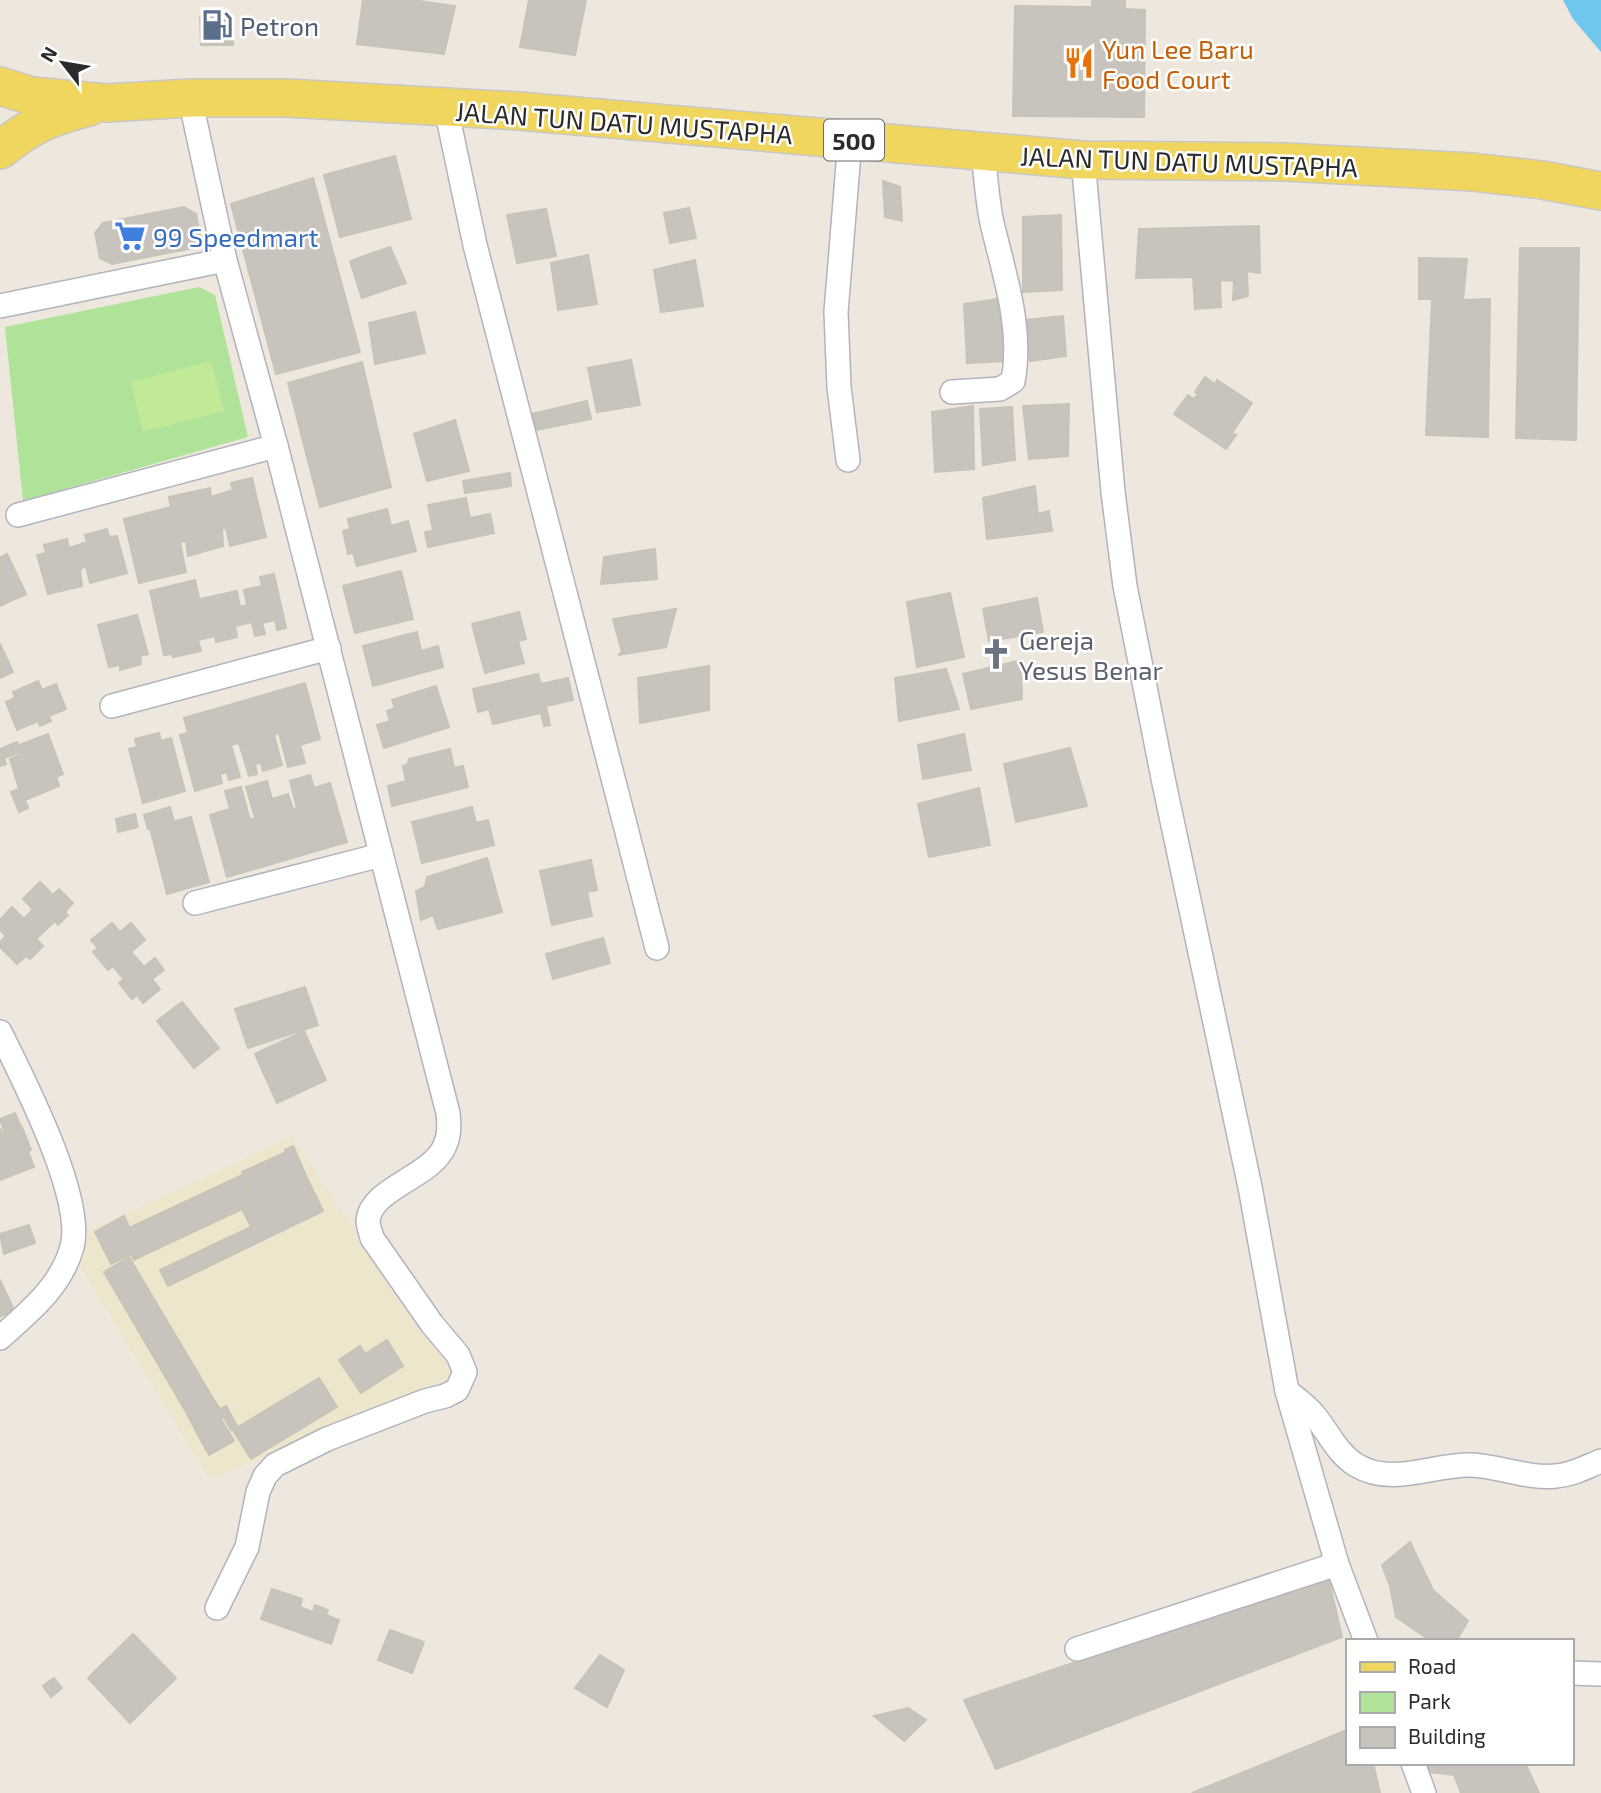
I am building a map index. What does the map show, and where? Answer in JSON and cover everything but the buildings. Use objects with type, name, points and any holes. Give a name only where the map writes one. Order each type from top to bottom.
[{"type":"main road","name":"JALAN TUN DATU MUSTAPHA","points":[[0,86],[32,96],[107,103],[190,97],[286,98],[532,112],[1083,160],[1284,162],[1472,172],[1542,180],[1601,191]]},
{"type":"main road","name":"500","points":[[0,94],[8,114],[9,127],[0,149]]},
{"type":"main road","name":"JALAN TUN DATU MUSTAPHA","points":[[0,149],[46,119],[107,103]]},
{"type":"street","points":[[190,97],[225,260],[329,648],[448,1113],[449,1131],[445,1147],[436,1161],[384,1196],[372,1209],[368,1222],[372,1238],[432,1324],[458,1356],[465,1372],[457,1390],[327,1439],[275,1465],[265,1476],[258,1492],[247,1547],[217,1608]]},
{"type":"street","points":[[446,108],[475,245],[657,947]]},
{"type":"street","points":[[848,460],[839,387],[836,312],[850,140]]},
{"type":"street","points":[[953,392],[1000,389],[1013,381],[1017,360],[1011,299],[992,221],[983,153]]},
{"type":"street","points":[[1083,160],[1111,479],[1125,586],[1250,1187],[1287,1391],[1337,1564],[1365,1639]]},
{"type":"street","points":[[0,306],[225,260]]},
{"type":"street","points":[[18,515],[276,446]]},
{"type":"street","points":[[112,706],[329,648]]},
{"type":"street","points":[[195,903],[381,855]]},
{"type":"street","points":[[0,1032],[36,1105],[59,1164],[74,1226],[73,1245],[64,1269],[33,1309],[0,1338]]},
{"type":"street","points":[[1287,1391],[1314,1416],[1343,1454],[1355,1464],[1372,1472],[1419,1473],[1471,1465],[1553,1476],[1574,1473],[1601,1461]]},
{"type":"street","points":[[1077,1649],[1337,1564]]},
{"type":"street","points":[[1573,1673],[1601,1674]]},
{"type":"street","points":[[1414,1765],[1424,1793]]},
{"type":"shaded area","points":[[291,1137],[455,1376],[210,1480],[79,1265],[85,1232]]},
{"type":"green space","points":[[199,287],[215,295],[248,437],[23,501],[5,327]]},
{"type":"green space","points":[[211,361],[224,411],[143,432],[131,382]]},
{"type":"water","points":[[1563,0],[1601,0],[1601,52],[1573,19]]},
{"type":"place","name":"Petron","points":[[217,25]]},
{"type":"place","name":"Yun Lee Baru Food Court","points":[[1079,63]]},
{"type":"place","name":"99 Speedmart","points":[[130,236]]},
{"type":"place","name":"Gereja Yesus Benar","points":[[996,654]]}]
